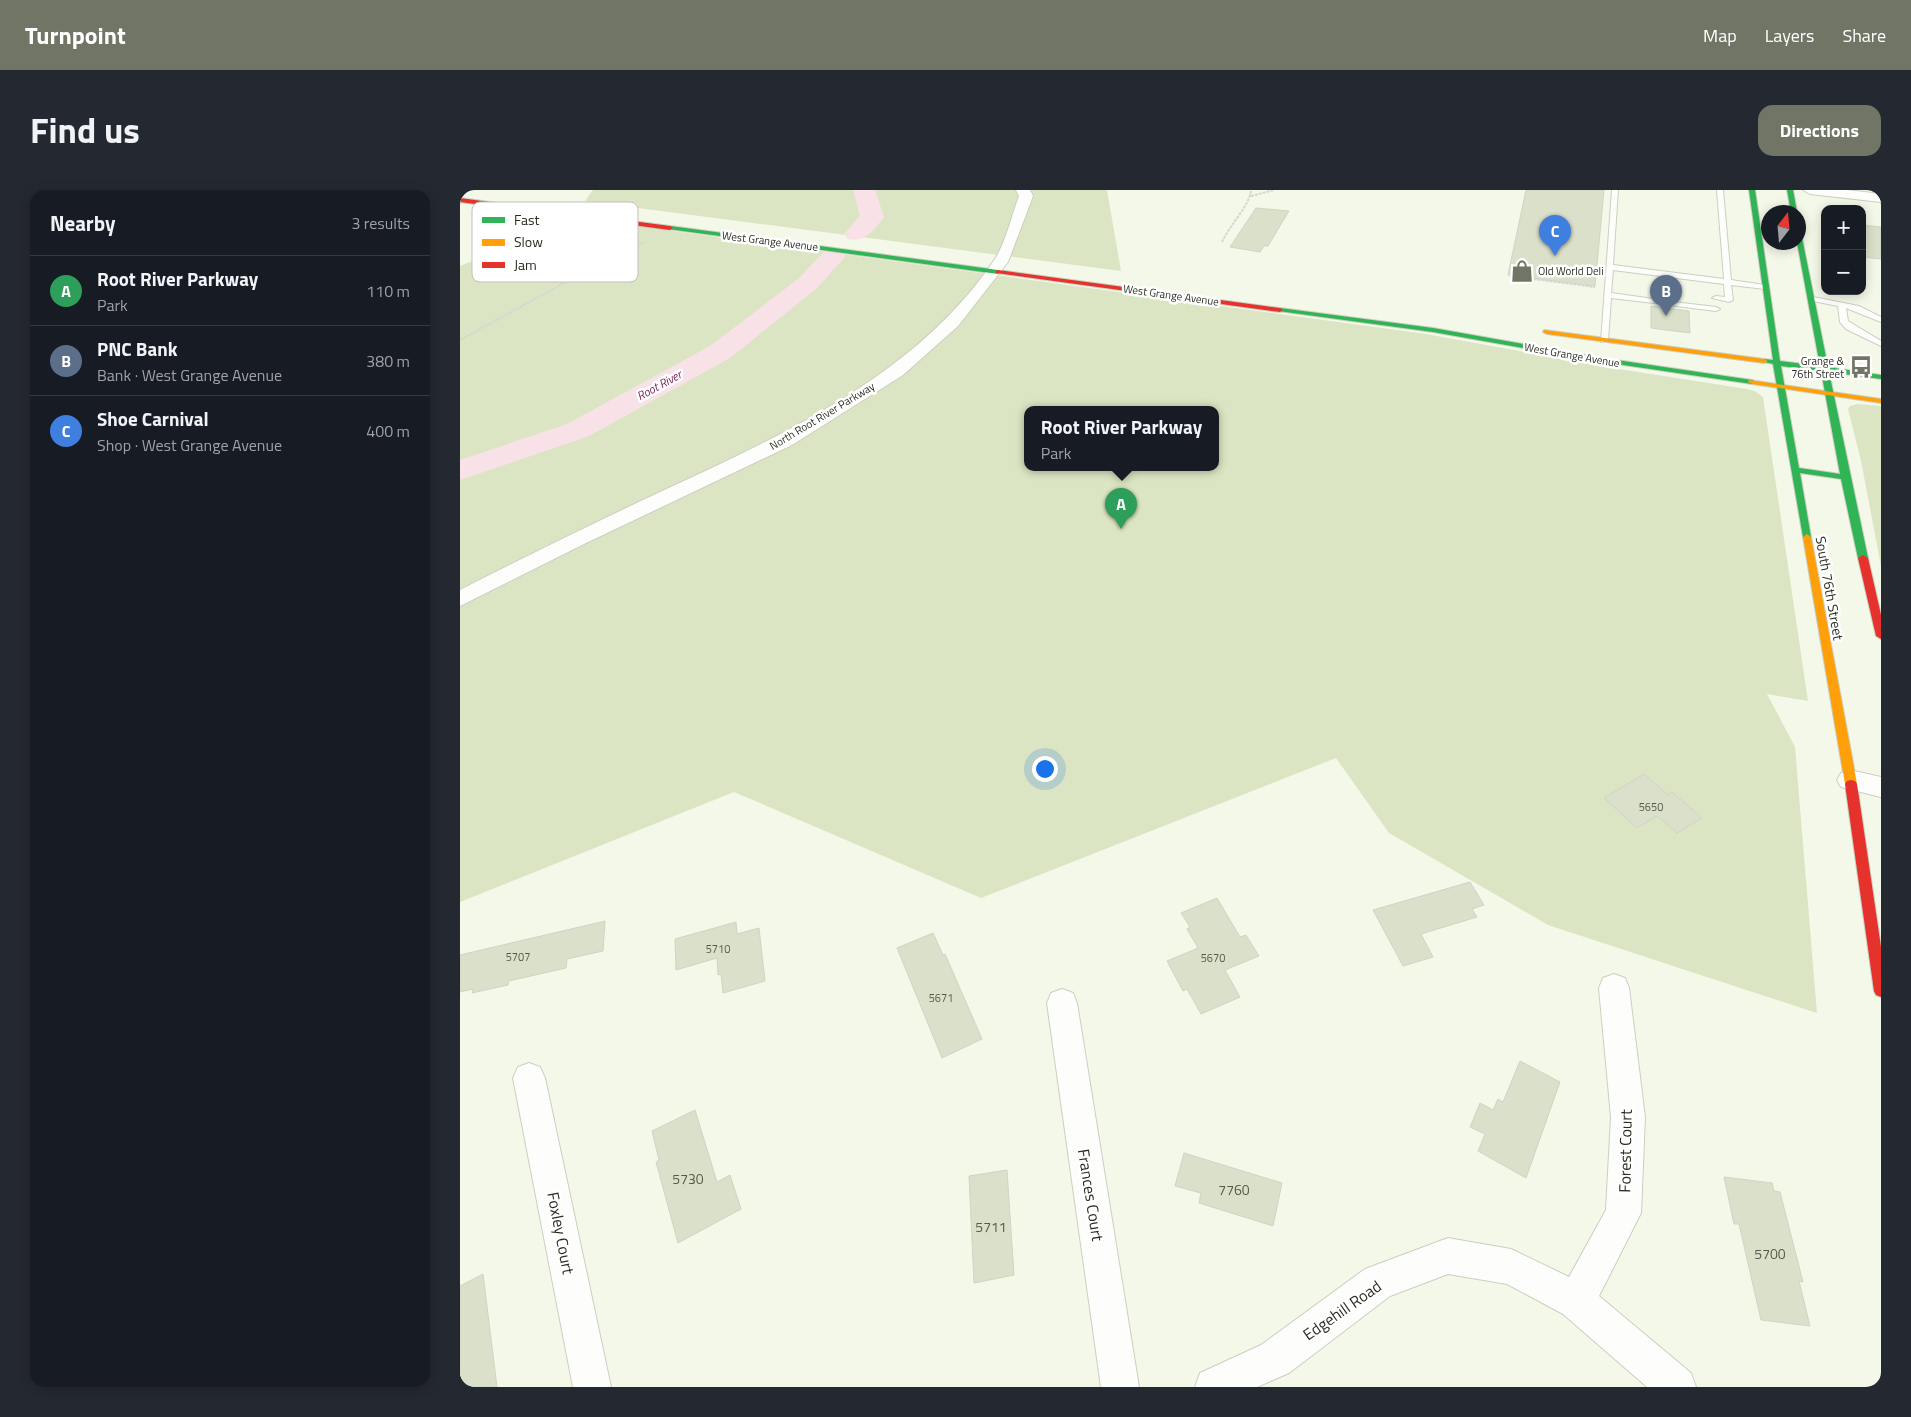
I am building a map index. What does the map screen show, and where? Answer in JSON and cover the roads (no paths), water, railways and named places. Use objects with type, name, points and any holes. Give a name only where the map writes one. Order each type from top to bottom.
[{"type":"street","points":[[475,190],[514,195]]},
{"type":"street","name":"North Root River Parkway","points":[[460,599],[579,538],[785,442],[897,371],[952,323],[1000,262],[1026,196],[1022,190]]},
{"type":"street","name":"South 76th Street","points":[[1752,190],[1770,287],[1776,363],[1850,780],[1881,991]]},
{"type":"street","points":[[1790,190],[1793,205]]},
{"type":"street","points":[[1810,190],[1881,198]]},
{"type":"street","points":[[1866,190],[1881,192]]},
{"type":"street","name":"West Grange Avenue","points":[[460,200],[475,202]]},
{"type":"street","name":"West Grange Avenue","points":[[638,224],[835,250],[1000,262],[1433,330],[1603,360],[1881,401]]},
{"type":"street","points":[[835,250],[848,239]]},
{"type":"street","points":[[1801,250],[1807,294],[1830,394],[1845,477],[1881,636]]},
{"type":"street","name":"West Grange Avenue","points":[[1535,331],[1881,377]]},
{"type":"street","points":[[1603,360],[1604,340]]},
{"type":"street","points":[[1794,470],[1845,477]]},
{"type":"street","points":[[1850,780],[1881,787]]},
{"type":"street","name":"Forest Court","points":[[1576,1301],[1623,1213],[1628,1117],[1614,988]]},
{"type":"street","name":"Frances Court","points":[[1062,1003],[1120,1387]]},
{"type":"street","name":"Foxley Court","points":[[529,1078],[592,1387]]},
{"type":"street","name":"Edgehill Road","points":[[1214,1387],[1275,1359],[1378,1282],[1448,1256],[1510,1267],[1576,1301],[1677,1387]]},
{"type":"lane","points":[[1604,340],[1615,190]]},
{"type":"lane","points":[[1716,298],[1728,300],[1720,190]]},
{"type":"lane","points":[[1609,267],[1770,287]]},
{"type":"lane","points":[[1807,294],[1856,308],[1881,320]]},
{"type":"lane","points":[[1607,295],[1654,301]]},
{"type":"lane","points":[[1668,303],[1716,309]]},
{"type":"lane","points":[[1842,305],[1844,322],[1849,328],[1881,344]]},
{"type":"waterway","name":"Root River","points":[[856,234],[872,217],[864,190]]},
{"type":"waterway","name":"Root River","points":[[460,470],[578,430],[720,352],[807,284],[833,257]]},
{"type":"place","name":"Shoe Carnival","points":[[1555,256]]},
{"type":"place","name":"Old World Deli","points":[[1522,271]]},
{"type":"place","name":"PNC Bank","points":[[1666,316]]},
{"type":"place","name":"Grange & 76th Street","points":[[1861,367]]},
{"type":"place","name":"Root River Parkway","points":[[1121,529]]}]
